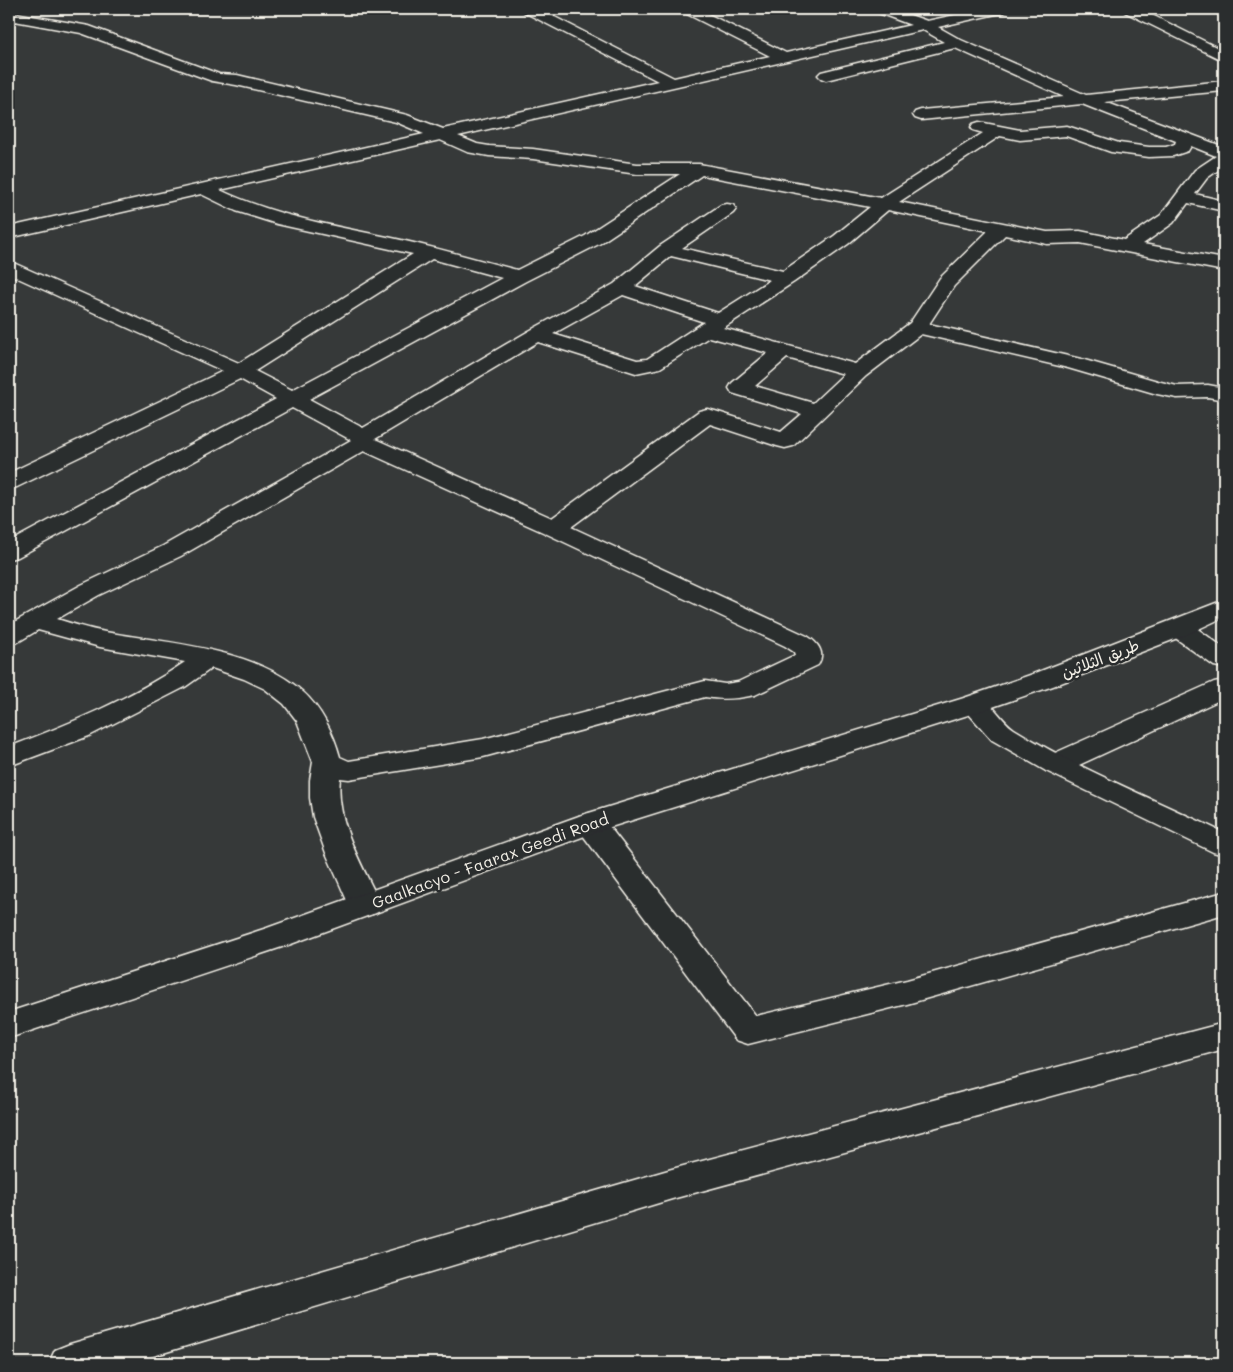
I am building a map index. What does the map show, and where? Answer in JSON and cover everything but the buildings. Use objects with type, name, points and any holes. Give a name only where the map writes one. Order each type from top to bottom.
[{"type":"street","points":[[529,9],[673,83]]},
{"type":"street","points":[[688,9],[785,58]]},
{"type":"street","points":[[882,9],[924,25],[956,43],[1083,99],[1224,153]]},
{"type":"street","points":[[9,232],[1000,9]]},
{"type":"street","points":[[1130,9],[1224,57]]},
{"type":"street","points":[[9,16],[84,29],[137,46],[154,56],[217,78],[237,80],[401,118],[473,148],[489,152],[533,154],[637,170],[699,169],[884,204],[1047,238],[1080,237],[1224,265]]},
{"type":"street","points":[[826,75],[934,50],[956,43]]},
{"type":"street","points":[[1184,139],[1182,147],[1174,150],[1149,152],[1117,148],[1067,131],[1020,135],[921,115],[1224,86]]},
{"type":"street","points":[[536,336],[636,367],[646,367],[653,364],[787,278],[841,240],[884,204],[997,131]]},
{"type":"street","points":[[1127,246],[1167,219],[1200,174],[1224,158]]},
{"type":"street","points":[[9,552],[519,277],[592,240],[699,169]]},
{"type":"street","points":[[205,189],[242,207],[283,220],[429,252],[519,277]]},
{"type":"street","points":[[1183,196],[1224,206]]},
{"type":"street","points":[[9,636],[37,622],[90,590],[172,551],[363,440],[536,336],[621,288],[667,250],[727,209]]},
{"type":"street","points":[[707,416],[785,441],[816,410],[859,372],[916,327],[947,282],[1002,228]]},
{"type":"street","points":[[667,250],[787,278]]},
{"type":"street","points":[[9,482],[240,371],[429,252]]},
{"type":"street","points":[[9,267],[240,371],[363,440],[804,645],[809,653],[808,659],[745,689],[725,692],[705,689],[483,748],[349,770],[336,767],[328,762]]},
{"type":"street","points":[[621,288],[782,351],[859,372]]},
{"type":"street","points":[[916,327],[1074,363],[1157,388],[1177,392],[1208,391],[1224,394]]},
{"type":"street","points":[[554,528],[707,416],[782,351]]},
{"type":"street","points":[[740,388],[816,410]]},
{"type":"street","name":"طريق الثلاثين","points":[[974,704],[1179,628],[1224,608]]},
{"type":"street","points":[[37,622],[100,640],[208,658],[259,674],[279,686],[295,700],[312,725],[323,746],[328,762],[325,771],[324,802],[332,829],[365,905]]},
{"type":"street","points":[[1179,628],[1224,660]]},
{"type":"street","points":[[9,757],[79,730],[176,681],[208,658]]},
{"type":"street","points":[[1056,764],[1224,688]]},
{"type":"street","points":[[974,704],[1002,734],[1056,764],[1224,845]]},
{"type":"street","name":"Gaalkacyo - Faarax Geedi Road","points":[[9,1025],[270,939],[590,823],[974,704]]},
{"type":"street","points":[[590,823],[748,1031],[908,992],[1224,903]]},
{"type":"street","points":[[70,1363],[672,1184],[1224,1036]]}]
